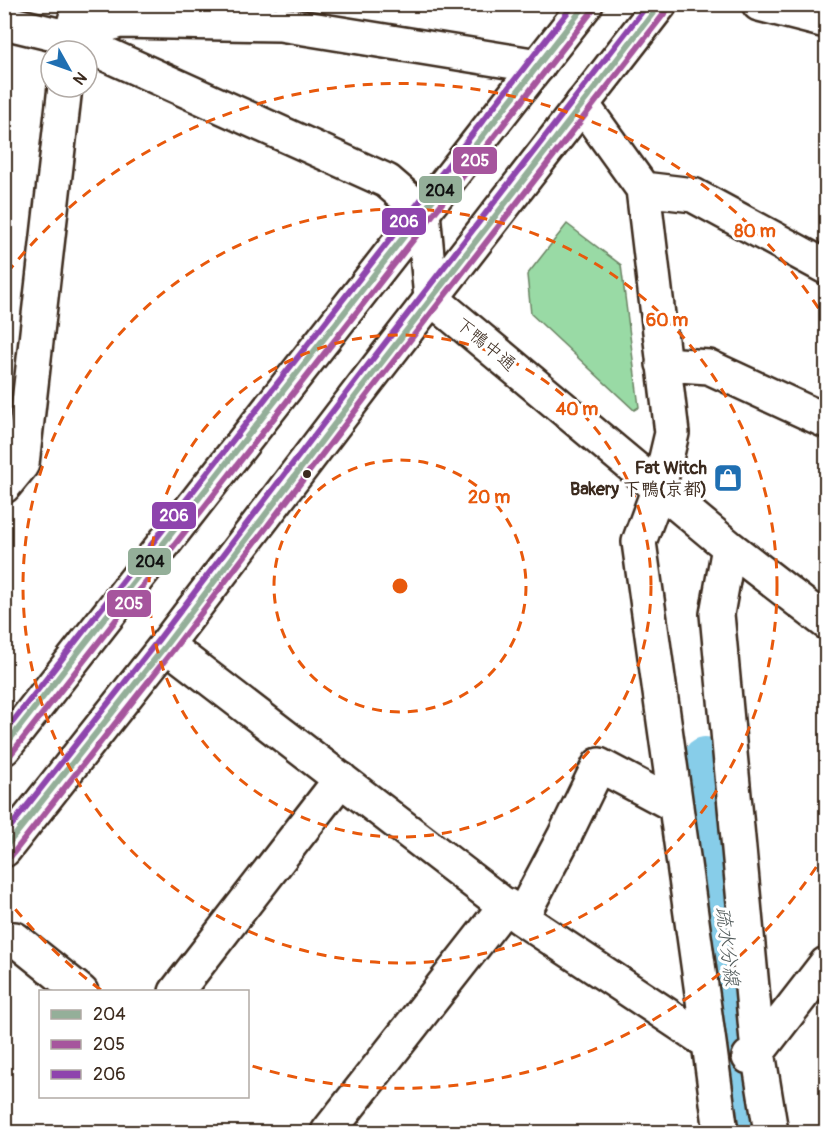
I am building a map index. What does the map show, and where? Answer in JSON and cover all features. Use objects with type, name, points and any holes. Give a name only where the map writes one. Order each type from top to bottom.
[{"type":"main road","points":[[71,39],[80,4]]},
{"type":"main road","points":[[4,748],[586,4]]},
{"type":"main road","points":[[4,850],[166,645],[431,298],[660,4]]},
{"type":"main road","points":[[759,4],[826,21]]},
{"type":"main road","points":[[82,39],[119,21],[280,24],[538,66]]},
{"type":"main road","points":[[4,22],[53,39]]},
{"type":"main road","points":[[99,57],[387,181],[423,212],[431,298]]},
{"type":"main road","points":[[4,486],[22,464],[64,99]]},
{"type":"main road","points":[[582,104],[643,189],[672,433],[659,488],[639,542],[714,1080],[715,1126]]},
{"type":"main road","points":[[643,189],[693,195],[826,267]]},
{"type":"main road","name":"下鴨中通","points":[[431,298],[729,547],[826,622]]},
{"type":"main road","points":[[663,364],[709,367],[826,421]]},
{"type":"main road","points":[[729,547],[717,615],[758,1052],[771,1132]]},
{"type":"main road","points":[[166,645],[513,912],[709,1043]]},
{"type":"main road","points":[[328,1132],[513,912],[564,837],[599,765],[676,806]]},
{"type":"main road","points":[[178,990],[341,779]]},
{"type":"main road","points":[[15,939],[79,990]]},
{"type":"main road","points":[[714,1080],[758,1052],[826,964]]},
{"type":"green space","points":[[567,224],[621,265],[639,407],[634,410],[531,314],[527,275]]},
{"type":"waterway","name":"疏水分線","points":[[705,759],[752,1132]]},
{"type":"transit line","name":"206","points":[[4,733],[574,4]]},
{"type":"transit line","name":"204","points":[[4,747],[586,4]]},
{"type":"transit line","name":"206","points":[[4,835],[159,639],[648,4]]},
{"type":"transit line","name":"204","points":[[4,849],[166,645],[660,4]]},
{"type":"transit line","name":"205","points":[[11,754],[593,10]]},
{"type":"transit line","name":"205","points":[[11,856],[667,10]]},
{"type":"place","name":"Fat Witch Bakery 下鴨(京都)","points":[[728,478]]}]
